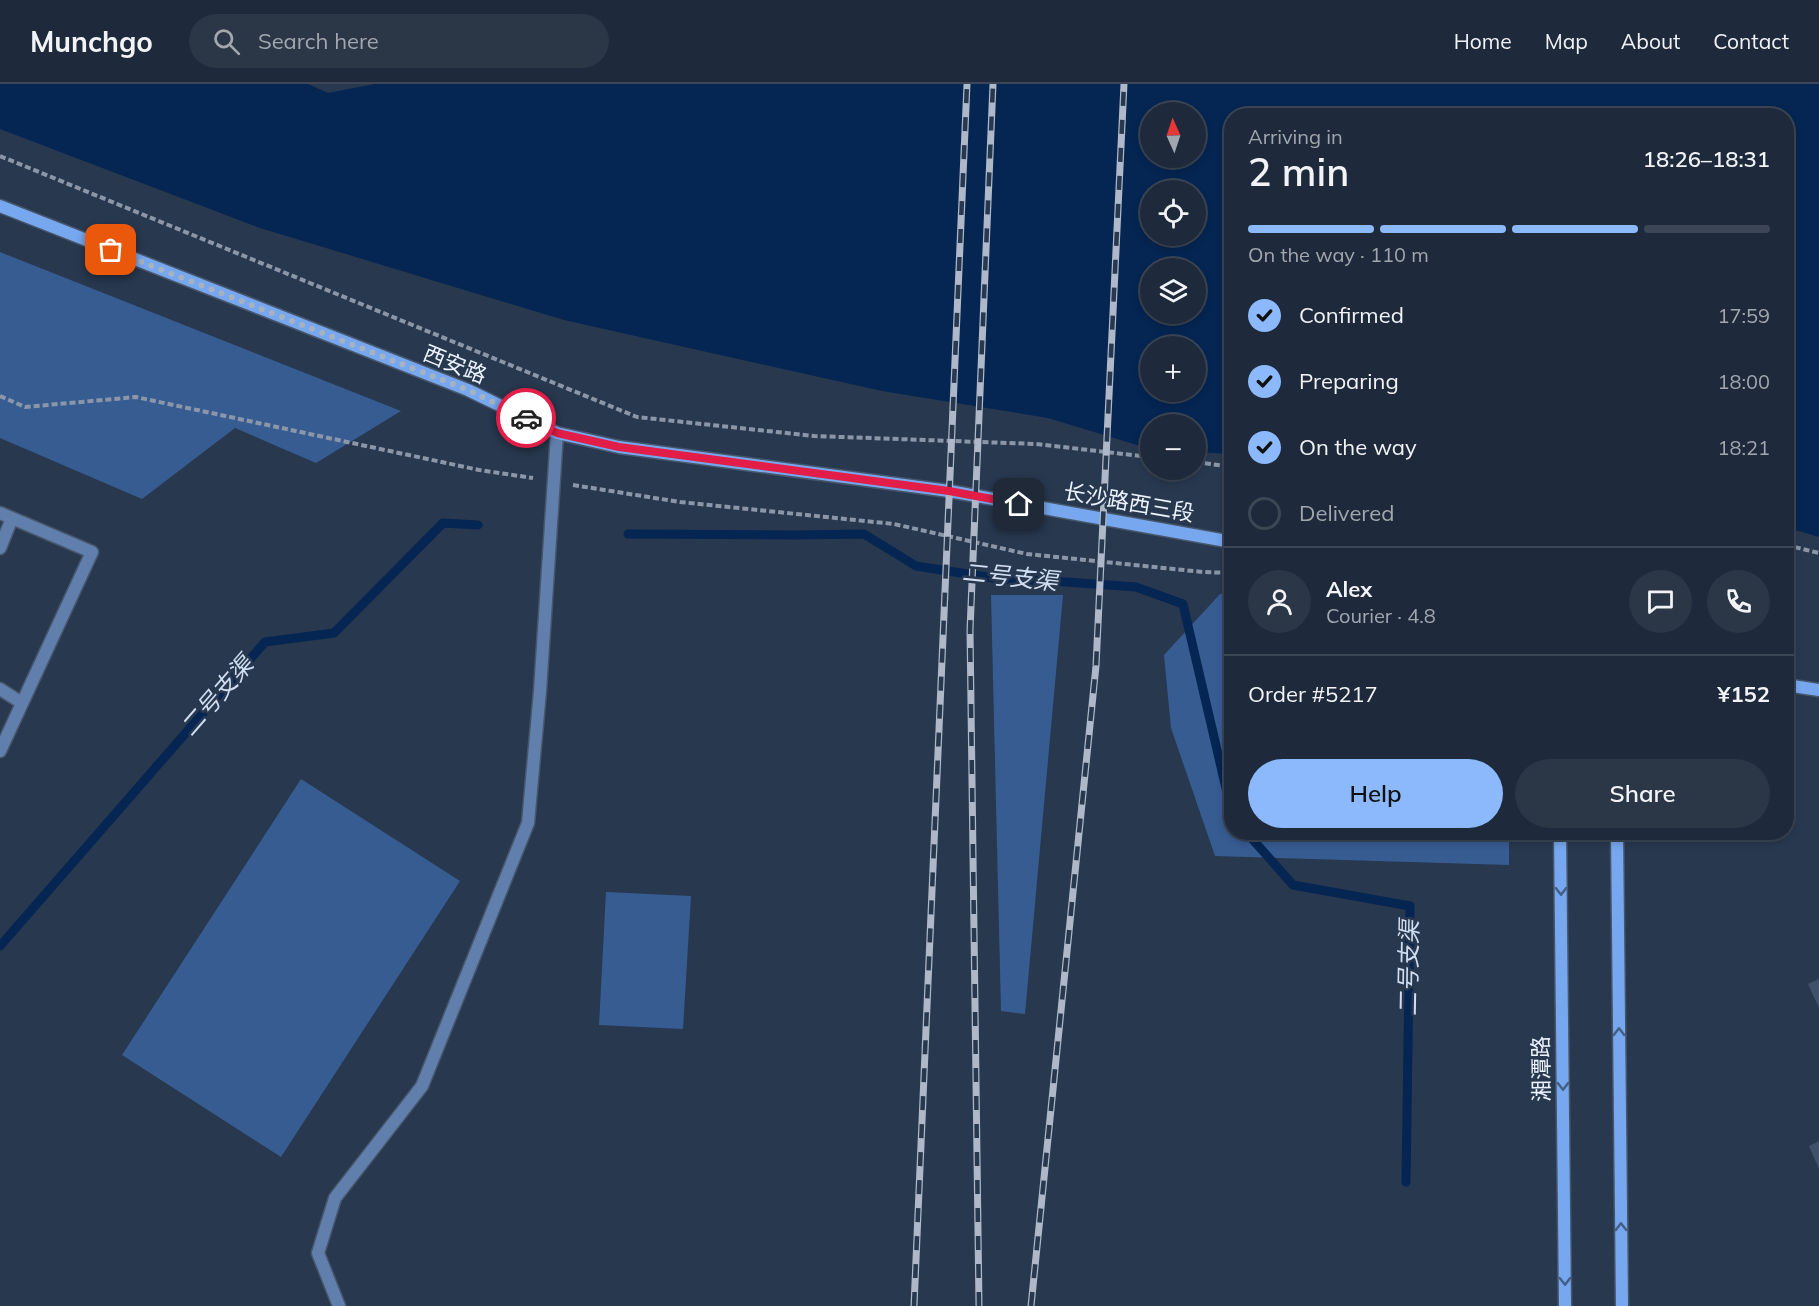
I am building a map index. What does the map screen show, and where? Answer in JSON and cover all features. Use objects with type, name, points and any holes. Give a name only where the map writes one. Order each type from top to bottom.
[{"type":"main road","name":"西安路","points":[[0,206],[468,390],[557,433],[619,447],[949,491]]},
{"type":"main road","name":"长沙路西三段","points":[[949,491],[1224,541]]},
{"type":"main road","points":[[1794,686],[1819,690]]},
{"type":"main road","name":"湘潭路","points":[[1560,840],[1565,1306]]},
{"type":"main road","points":[[1617,840],[1622,1306]]},
{"type":"lane","points":[[339,1306],[318,1253],[335,1198],[422,1086],[528,823],[540,691],[557,433]]},
{"type":"lane","points":[[0,548],[6,515],[92,552],[0,751]]},
{"type":"lane","points":[[0,689],[22,703]]},
{"type":"path","points":[[0,156],[637,417],[814,436],[1036,444],[1140,456]]},
{"type":"path","points":[[0,396],[25,407],[136,397],[479,470],[680,502],[894,524],[1027,554],[1224,573]]},
{"type":"path","points":[[1206,463],[1224,465]]},
{"type":"path","points":[[1794,547],[1819,553]]},
{"type":"shaded area","points":[[0,84],[308,84],[328,93],[375,84],[1819,84],[1819,537],[1794,530],[1794,108],[1224,108],[1224,454],[1206,453],[1206,414],[1140,414],[1140,446],[1048,418],[882,391],[564,320],[260,228],[0,129]]},
{"type":"shaded area","points":[[0,252],[401,411],[316,463],[235,428],[142,499],[0,438]]},
{"type":"shaded area","points":[[1224,593],[1224,840],[1509,840],[1509,865],[1215,856],[1171,728],[1164,655],[1220,594]]},
{"type":"shaded area","points":[[991,595],[1063,595],[1025,1014],[1001,1011]]},
{"type":"shaded area","points":[[301,779],[460,881],[281,1157],[122,1055]]},
{"type":"shaded area","points":[[606,892],[691,896],[683,1029],[599,1025]]},
{"type":"building","points":[[1819,979],[1819,1008],[1808,984]]},
{"type":"building","points":[[1819,1141],[1819,1169],[1809,1146]]},
{"type":"waterway","name":"二号支渠","points":[[0,946],[265,642],[334,633],[443,523],[478,525]]},
{"type":"waterway","name":"二号支渠","points":[[628,534],[864,534],[916,566],[1000,579],[1136,587],[1183,604],[1224,780]]},
{"type":"waterway","name":"二号支渠","points":[[1253,840],[1293,885],[1410,906],[1406,1182]]},
{"type":"railway","points":[[914,1306],[967,84]]},
{"type":"railway","points":[[979,1306],[970,630],[993,84]]},
{"type":"railway","points":[[1031,1306],[1096,666],[1124,84]]},
{"type":"way so far","points":[[111,250],[468,390],[526,418]]},
{"type":"route","points":[[526,418],[557,433],[619,447],[949,491],[1019,504]]}]
